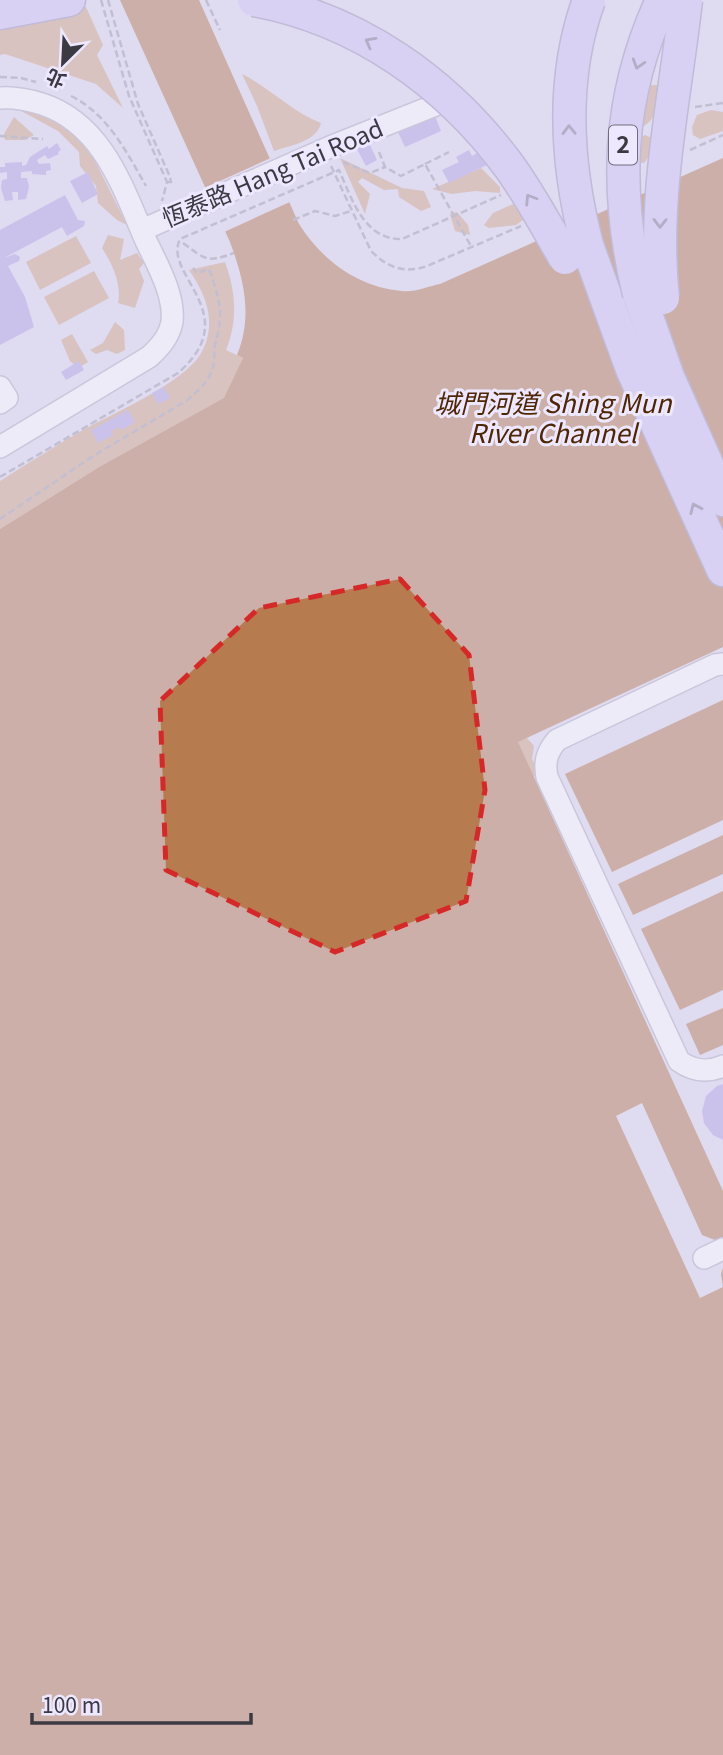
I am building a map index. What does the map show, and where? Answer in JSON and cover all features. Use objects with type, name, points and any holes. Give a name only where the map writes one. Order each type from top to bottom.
[{"type":"highway","points":[[11,10],[69,0]]},
{"type":"highway","points":[[254,0],[321,19],[368,40],[412,68],[462,110],[524,188],[603,329],[644,395]]},
{"type":"highway","points":[[589,0],[571,76],[568,124],[577,206],[590,256],[644,395],[723,570]]},
{"type":"highway","name":"2","points":[[662,0],[642,49],[630,95],[623,146],[623,201],[629,252],[642,305],[668,377],[723,500]]},
{"type":"highway","points":[[684,411],[663,298],[659,222],[686,0]]},
{"type":"street","name":"恆泰路 Hang Tai Road","points":[[0,98],[29,100],[50,107],[66,115],[92,135],[114,170],[142,230],[288,165],[443,102]]},
{"type":"street","points":[[0,447],[149,357],[167,336],[172,324],[169,297],[142,230]]},
{"type":"street","points":[[0,387],[7,398],[0,403]]},
{"type":"street","points":[[723,664],[715,665],[557,740],[549,750],[545,764],[547,777],[679,1061],[688,1068],[701,1071],[723,1066]]},
{"type":"path","points":[[101,0],[129,96],[167,183]]},
{"type":"path","points":[[108,0],[138,104],[170,177],[171,182],[167,183],[161,203]]},
{"type":"path","points":[[206,0],[220,30]]},
{"type":"path","points":[[0,136],[43,139]]},
{"type":"path","points":[[379,152],[385,167],[401,176],[449,152]]},
{"type":"path","points":[[331,167],[343,162],[370,173],[385,167]]},
{"type":"path","points":[[425,164],[472,248]]},
{"type":"path","name":"恆泰路 Hang Tai Road","points":[[184,269],[178,256],[177,244],[180,239],[339,170],[355,207],[379,234],[402,239],[438,224]]},
{"type":"path","points":[[293,220],[315,211],[335,216],[351,211]]},
{"type":"path","points":[[183,243],[202,257],[215,260],[234,253]]},
{"type":"path","points":[[0,519],[93,456],[199,391],[212,369],[221,324],[219,297],[209,269],[197,272],[192,268]]},
{"type":"highlighted area","points":[[400,579],[469,655],[485,790],[466,901],[335,952],[166,870],[160,701],[259,608]]},
{"type":"shaded area","points":[[86,7],[103,45],[97,55],[123,108],[96,84],[5,54],[0,55],[0,22],[31,13]]},
{"type":"shaded area","points":[[242,74],[300,113],[321,123],[314,135],[274,151]]},
{"type":"shaded area","points":[[648,85],[658,85],[655,114],[648,123],[633,132]]},
{"type":"shaded area","points":[[28,105],[64,122],[91,153],[127,225],[98,203],[96,186],[80,166],[79,152],[58,131],[14,107]]},
{"type":"shaded area","points":[[711,110],[723,112],[723,131],[700,139],[693,135],[692,127],[697,115]]},
{"type":"shaded area","points":[[14,117],[34,135],[25,140],[5,140],[4,134]]},
{"type":"shaded area","points":[[645,135],[652,138],[650,155],[644,163],[630,161],[629,142]]},
{"type":"shaded area","points":[[340,158],[402,188],[424,191],[431,207],[421,211],[399,197],[398,189],[384,190],[362,178],[358,182],[370,194],[365,214]]},
{"type":"shaded area","points":[[481,168],[500,187],[500,193],[475,191],[452,194],[432,189]]},
{"type":"shaded area","points":[[513,204],[524,219],[516,225],[489,228],[484,225],[493,213]]},
{"type":"shaded area","points":[[457,212],[468,225],[470,235],[455,231],[450,214]]},
{"type":"shaded area","points":[[108,235],[124,239],[120,260],[137,253],[144,263],[139,269],[144,281],[135,308],[118,303],[113,267],[102,248]]},
{"type":"shaded area","points":[[76,236],[91,263],[40,290],[26,262]]},
{"type":"shaded area","points":[[225,262],[234,306],[226,350],[243,358],[225,398],[99,467],[0,529],[0,481],[83,430],[163,387],[191,366],[205,344],[209,322],[205,300],[189,270]]},
{"type":"shaded area","points":[[94,271],[109,298],[59,325],[44,297]]},
{"type":"shaded area","points":[[115,322],[124,330],[125,350],[117,354],[107,350],[96,354],[90,350],[103,343]]},
{"type":"shaded area","points":[[72,334],[88,362],[78,368],[70,361],[61,340]]},
{"type":"shaded area","points":[[522,725],[526,737],[534,746],[532,759],[540,773],[529,779],[515,745]]},
{"type":"water","name":"城門河道 Shing Mun River Channel","points":[[120,0],[199,0],[299,224],[330,260],[342,270],[370,284],[411,291],[440,284],[723,158],[723,647],[518,742],[723,1191],[723,1755],[0,1755],[0,529],[99,467],[224,398],[243,358],[237,355],[245,326],[245,298],[235,256]]},
{"type":"water","points":[[723,700],[723,820],[612,872],[565,774]]},
{"type":"water","points":[[723,835],[723,874],[633,915],[618,884]]},
{"type":"water","points":[[723,891],[723,990],[680,1010],[641,929]]},
{"type":"water","points":[[723,1008],[723,1045],[700,1055],[686,1024]]},
{"type":"pier","points":[[273,157],[292,201],[222,233],[202,189]]},
{"type":"pier","points":[[642,1103],[702,1235],[715,1240],[723,1237],[723,1287],[700,1298],[616,1116]]},
{"type":"building","points":[[435,116],[441,131],[405,147],[398,132]]},
{"type":"building","points":[[57,143],[61,150],[59,154],[48,159],[45,155],[37,160],[39,164],[50,163],[51,170],[46,171],[46,175],[32,174],[32,171],[21,172],[21,178],[27,178],[29,187],[26,199],[18,200],[18,192],[12,192],[13,200],[5,201],[1,188],[2,180],[7,179],[7,172],[0,173],[0,167],[5,167],[5,163],[22,162],[22,166],[26,165],[30,157]]},
{"type":"building","points":[[369,143],[377,160],[366,166],[357,149]]},
{"type":"building","points":[[469,150],[472,156],[479,152],[489,164],[449,183],[442,170],[459,162],[456,157]]},
{"type":"building","points":[[88,172],[98,194],[82,203],[70,181]]},
{"type":"building","points":[[65,195],[78,220],[85,221],[84,226],[67,236],[62,227],[4,258],[15,254],[20,257],[19,261],[8,266],[25,297],[34,327],[0,345],[0,230]]},
{"type":"building","points":[[79,361],[84,370],[66,380],[61,372]]},
{"type":"building","points":[[164,387],[170,398],[158,404],[152,393]]},
{"type":"building","points":[[128,410],[135,422],[122,430],[120,427],[111,431],[113,435],[98,443],[91,430]]},
{"type":"building","points":[[723,1084],[723,1140],[713,1135],[704,1123],[702,1111],[706,1096]]}]
